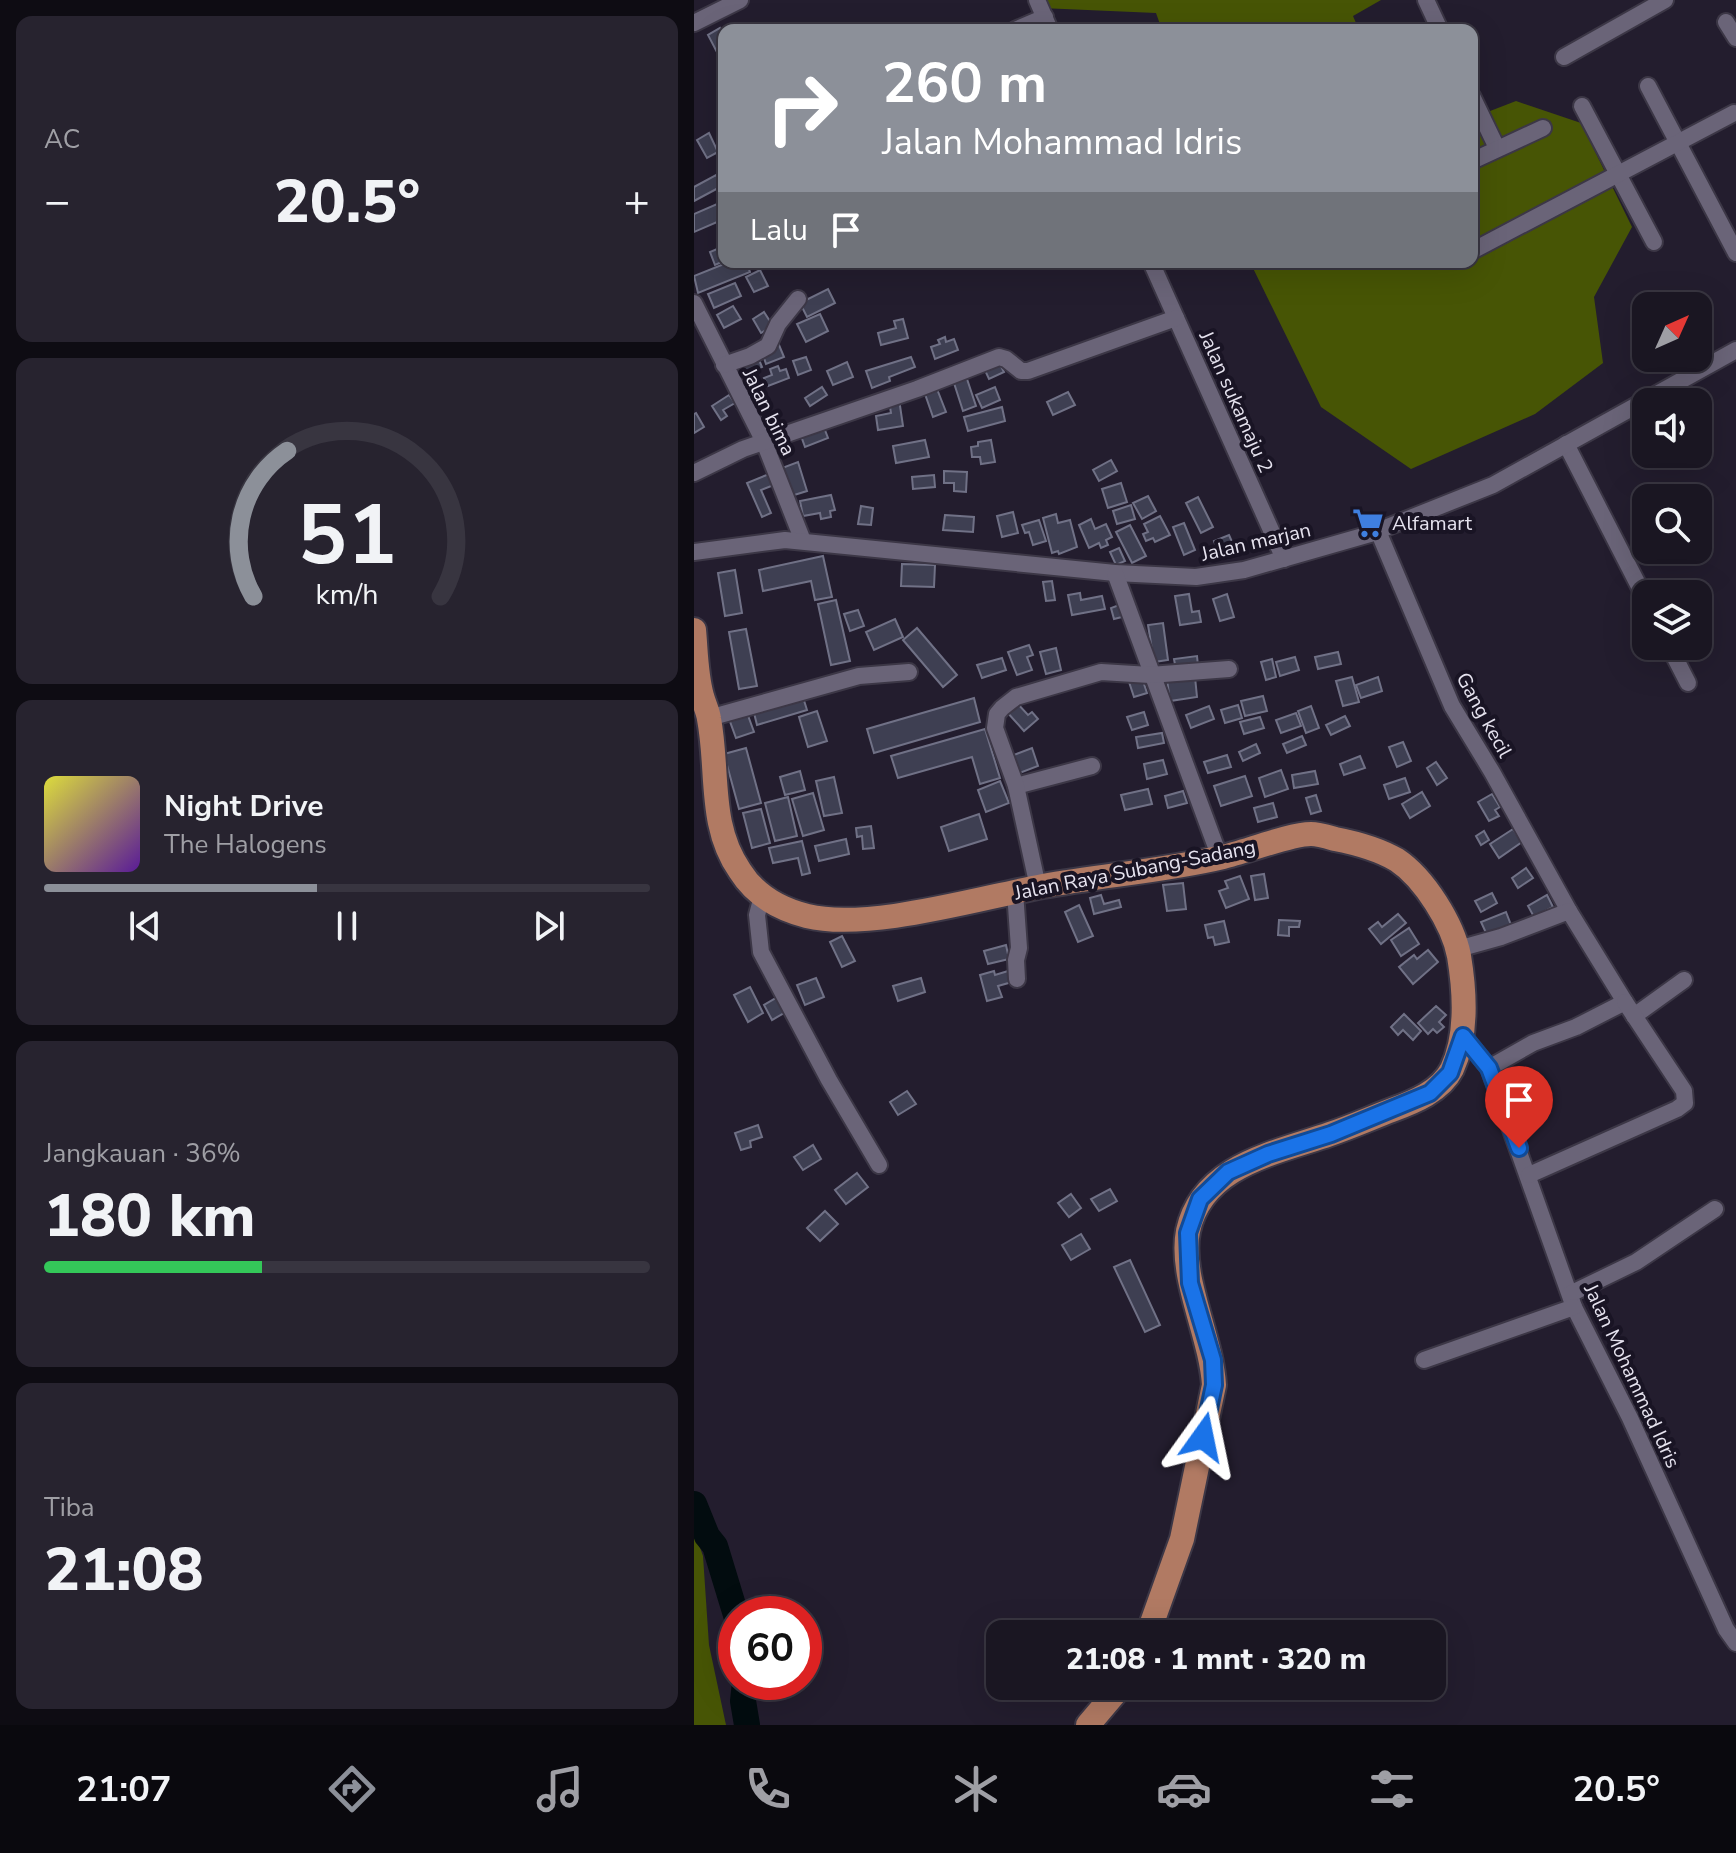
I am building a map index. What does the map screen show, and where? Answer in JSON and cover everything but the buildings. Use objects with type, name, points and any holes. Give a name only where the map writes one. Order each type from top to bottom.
[{"type":"main road","name":"Jalan Raya Subang-Sadang","points":[[694,630],[697,694],[709,718],[717,814],[727,850],[740,873],[762,896],[782,908],[809,917],[844,921],[893,915],[1220,858],[1310,834],[1362,844],[1399,861],[1431,894],[1458,949],[1463,981],[1463,1036],[1450,1073],[1430,1093],[1228,1172],[1200,1199],[1188,1233],[1190,1283],[1213,1360],[1214,1385],[1182,1539],[1153,1620]]},
{"type":"main road","points":[[1088,1725],[1109,1700]]},
{"type":"street","points":[[1037,0],[1048,24]]},
{"type":"street","points":[[1426,0],[1437,24]]},
{"type":"street","points":[[1564,57],[1665,0]]},
{"type":"street","points":[[694,23],[730,2]]},
{"type":"street","points":[[1726,22],[1736,38]]},
{"type":"street","points":[[1648,86],[1736,253]]},
{"type":"street","points":[[1582,106],[1654,242]]},
{"type":"street","points":[[1478,108],[1497,148]]},
{"type":"street","points":[[1478,248],[1734,113]]},
{"type":"street","points":[[1478,158],[1543,128]]},
{"type":"street","name":"Jalan sukamaju 2","points":[[1154,268],[1284,559]]},
{"type":"street","points":[[724,365],[768,346],[778,324],[798,299]]},
{"type":"street","name":"Jalan bima","points":[[694,303],[764,442],[803,541]]},
{"type":"street","points":[[694,473],[743,449],[999,357],[1021,371],[1028,371],[1176,318]]},
{"type":"street","name":"Jalan marjan","points":[[694,552],[785,540],[1115,573],[1196,577],[1244,570],[1378,531],[1493,485],[1736,350]]},
{"type":"street","points":[[1566,444],[1636,580]]},
{"type":"street","name":"Gang kecil","points":[[1378,531],[1452,706],[1569,911],[1684,1091],[1685,1103],[1677,1109],[1529,1175]]},
{"type":"street","points":[[1115,573],[1150,675],[1220,858]]},
{"type":"street","points":[[1676,660],[1688,683]]},
{"type":"street","points":[[1017,979],[1016,960],[1027,890],[1016,786],[995,728],[997,714],[1016,697],[1101,672],[1150,675],[1229,669]]},
{"type":"street","points":[[709,718],[859,676],[909,672]]},
{"type":"street","points":[[1016,786],[1092,766]]},
{"type":"street","points":[[762,896],[757,915],[761,952],[829,1080],[879,1165]]},
{"type":"street","points":[[1458,949],[1501,937],[1569,911]]},
{"type":"street","points":[[1489,1068],[1533,1043],[1630,1009],[1684,980]]},
{"type":"street","name":"Jalan Mohammad Idris","points":[[1463,1036],[1489,1068],[1572,1301],[1630,1418],[1726,1629],[1736,1643]]},
{"type":"street","points":[[1424,1360],[1572,1301],[1715,1209]]},
{"type":"green space","points":[[1037,0],[1381,0],[1353,16],[1356,24],[1160,24],[1156,13],[1041,8]]},
{"type":"green space","points":[[1516,101],[1581,123],[1632,227],[1594,297],[1603,363],[1535,414],[1411,469],[1321,407],[1253,268],[1478,268],[1478,116]]},
{"type":"green space","points":[[694,1531],[703,1556],[709,1645],[718,1700],[721,1700],[726,1725],[694,1725]]},
{"type":"waterway","points":[[694,1504],[707,1536],[715,1546],[730,1596]]},
{"type":"waterway","points":[[743,1700],[747,1725]]},
{"type":"place","name":"Alfamart","points":[[1368,523]]},
{"type":"route","points":[[1203,1437],[1214,1385],[1213,1360],[1190,1283],[1188,1233],[1200,1199],[1228,1172],[1430,1093],[1450,1073],[1463,1036],[1489,1068],[1519,1148]]}]
